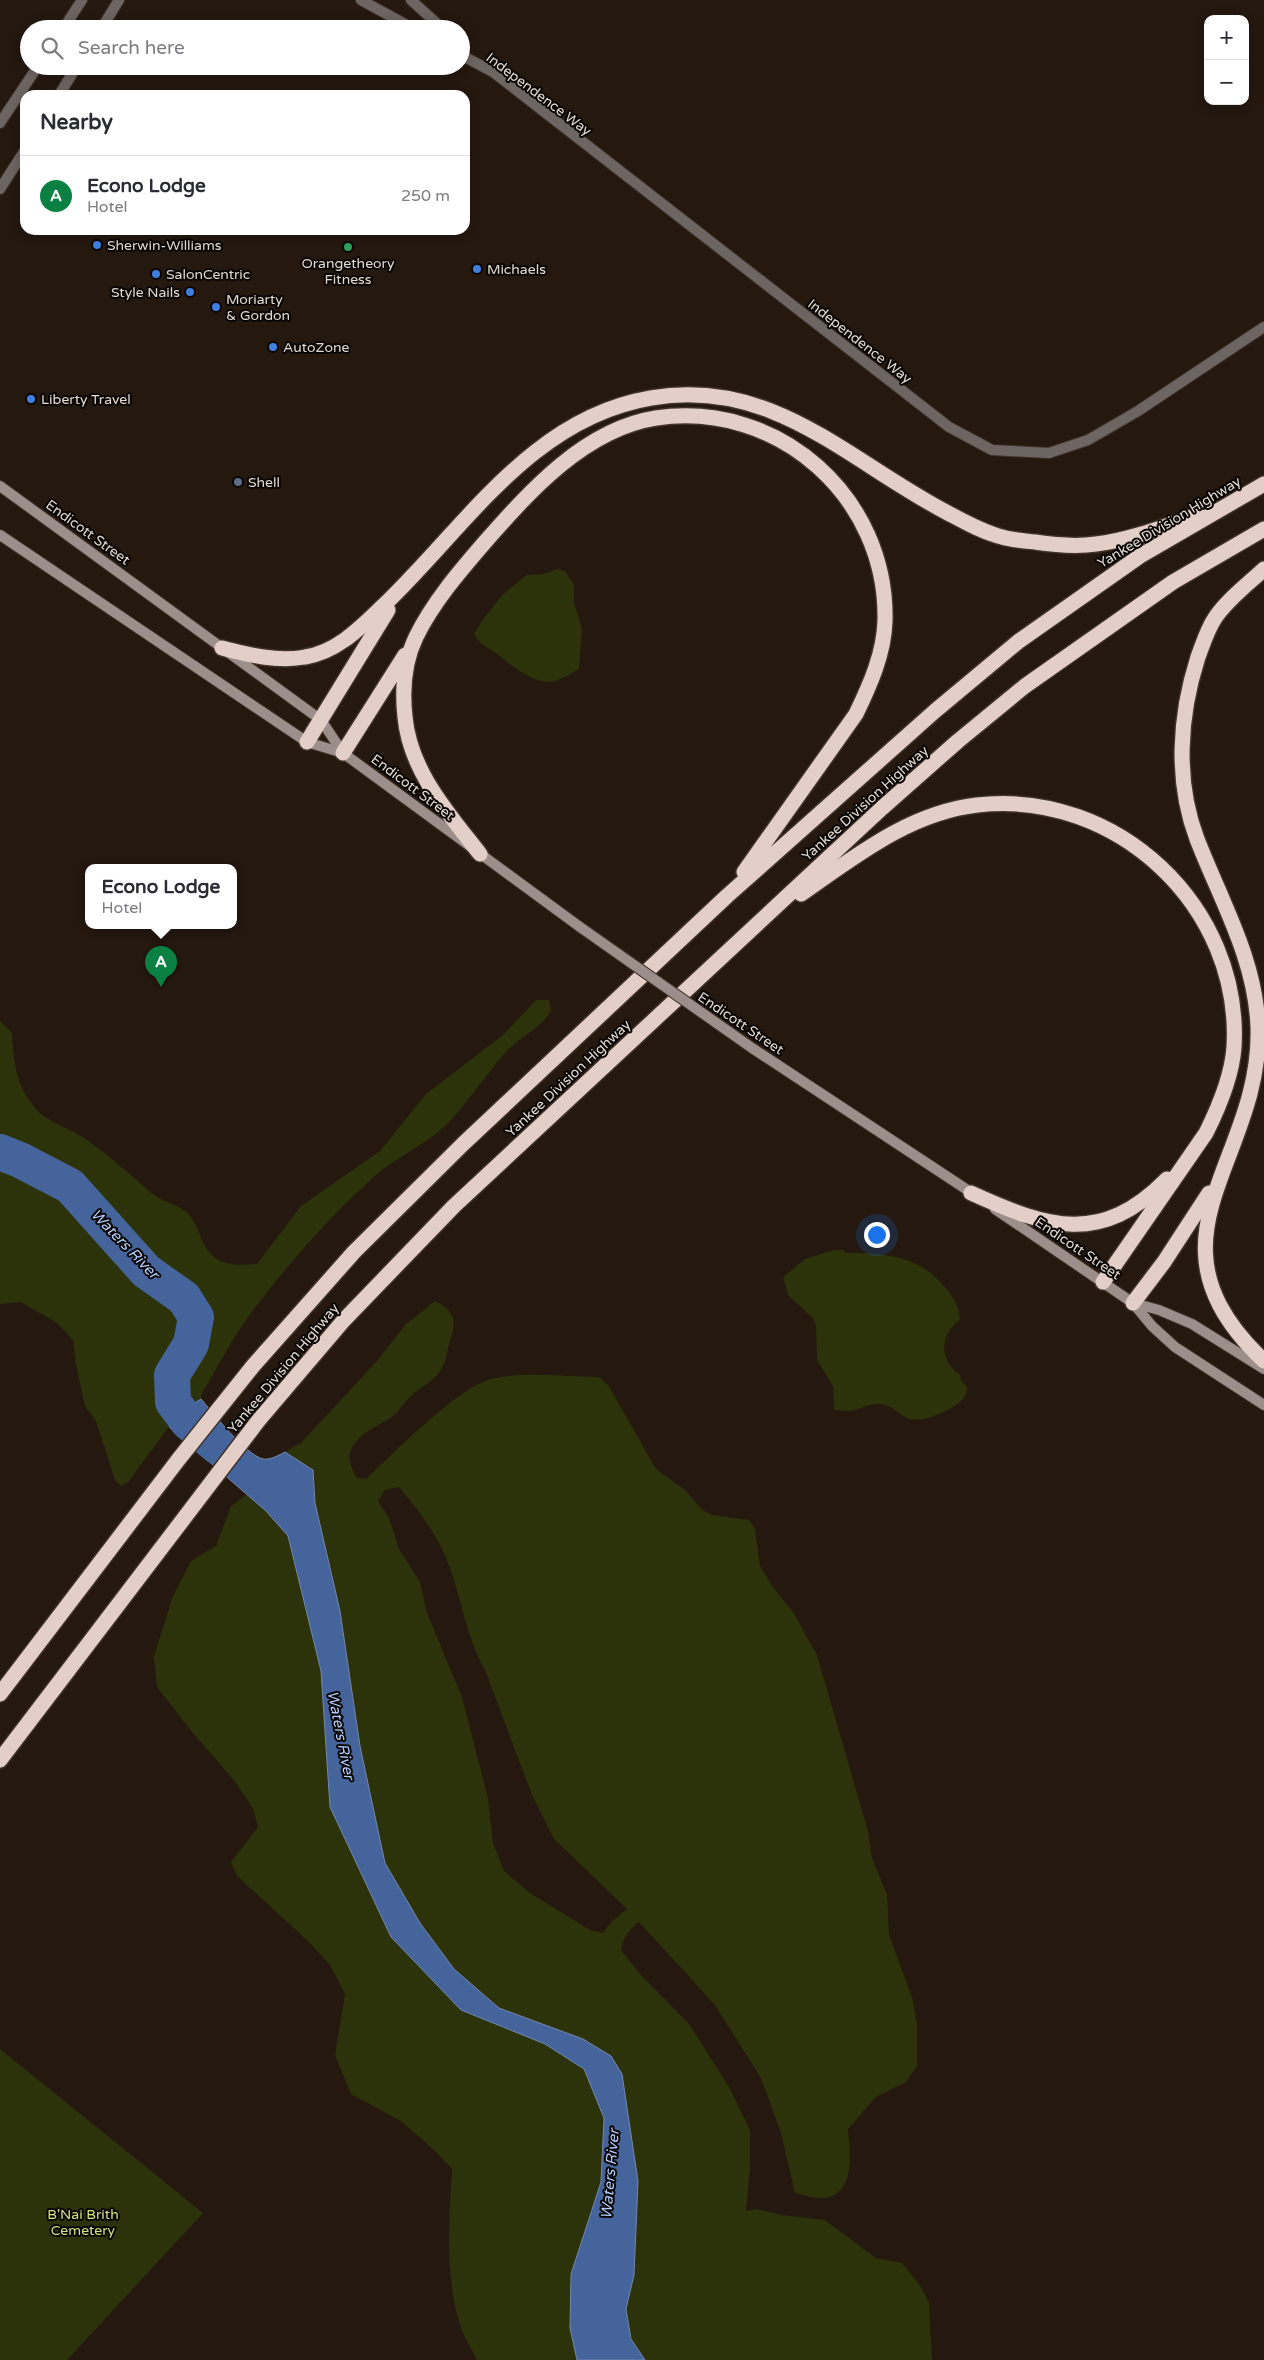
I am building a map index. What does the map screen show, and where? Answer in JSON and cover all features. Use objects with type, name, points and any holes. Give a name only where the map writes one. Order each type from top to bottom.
[{"type":"highway","points":[[222,648],[250,655],[280,658],[306,657],[330,649],[352,636],[400,590],[493,490],[543,445],[589,417],[617,406],[651,398],[685,394],[722,396],[750,402],[788,418],[857,457],[964,522],[1002,537],[1060,545],[1096,544],[1134,536],[1226,506]]},
{"type":"highway","points":[[343,753],[436,604],[458,573],[546,477],[572,456],[614,431],[655,418],[689,417],[727,420],[757,429],[788,443],[814,463],[836,484],[866,533],[876,558],[882,586],[885,622],[879,658],[870,684],[856,714],[727,896]]},
{"type":"highway","name":"Yankee Division Highway","points":[[0,1694],[227,1396],[354,1252],[412,1194],[727,896],[935,711],[1019,641],[1140,556],[1264,484]]},
{"type":"highway","name":"Yankee Division Highway","points":[[0,1760],[258,1421],[344,1320],[448,1213],[889,802],[1025,686],[1174,582],[1264,529]]},
{"type":"highway","points":[[1264,569],[1215,617],[1205,638],[1186,706],[1182,746],[1182,772],[1196,836],[1237,930],[1251,974],[1256,1000],[1258,1059],[1253,1088],[1209,1212],[1204,1240],[1206,1267],[1214,1296],[1227,1319],[1247,1345],[1264,1361]]},
{"type":"highway","points":[[307,742],[400,590]]},
{"type":"highway","points":[[415,638],[405,671],[403,695],[408,743],[417,765],[433,792],[480,854]]},
{"type":"highway","points":[[760,921],[887,835],[927,816],[977,805],[1007,804],[1048,809],[1078,817],[1123,838],[1149,856],[1174,879],[1198,911],[1213,938],[1223,965],[1233,1019],[1234,1048],[1228,1077],[1218,1109],[1193,1153],[1103,1282]]},
{"type":"highway","points":[[972,1193],[1027,1216],[1074,1225],[1097,1223],[1114,1219],[1136,1206],[1161,1185],[1193,1153]]},
{"type":"highway","points":[[1133,1303],[1164,1262],[1222,1172]]},
{"type":"main road","name":"Endicott Street","points":[[0,486],[321,720],[343,753]]},
{"type":"main road","name":"Endicott Street","points":[[0,535],[307,742],[343,753],[580,928],[752,1048],[972,1193],[1133,1303],[1152,1326],[1175,1347],[1264,1405]]},
{"type":"main road","name":"Endicott Street","points":[[1133,1303],[1160,1310],[1192,1324],[1264,1370]]},
{"type":"street","points":[[69,20],[82,0]]},
{"type":"street","points":[[107,20],[119,0]]},
{"type":"street","points":[[362,0],[398,20]]},
{"type":"street","points":[[410,0],[433,20]]},
{"type":"street","name":"Independence Way","points":[[471,60],[493,72],[890,383],[949,427],[992,450],[1049,453],[1088,440],[1138,411],[1264,327]]},
{"type":"street","points":[[22,90],[32,75]]},
{"type":"street","points":[[62,90],[72,75]]},
{"type":"street","points":[[0,122],[20,93]]},
{"type":"street","points":[[0,189],[20,158]]},
{"type":"green space","points":[[558,569],[566,572],[574,585],[574,602],[582,629],[579,669],[561,679],[547,682],[531,678],[516,669],[481,643],[474,634],[503,594],[527,575],[543,574]]},
{"type":"green space","points":[[536,1000],[549,1000],[551,1011],[547,1017],[507,1051],[444,1127],[376,1175],[312,1239],[247,1319],[202,1393],[201,1399],[188,1407],[168,1428],[128,1482],[121,1486],[115,1480],[96,1421],[85,1406],[76,1365],[73,1340],[57,1323],[21,1302],[0,1304],[0,1021],[12,1033],[15,1064],[20,1083],[30,1101],[41,1114],[89,1142],[153,1194],[186,1212],[195,1224],[206,1247],[217,1259],[231,1264],[248,1265],[257,1264],[301,1206],[380,1151],[426,1094],[503,1035]]},
{"type":"green space","points":[[833,1250],[843,1250],[846,1253],[887,1255],[912,1262],[934,1276],[953,1297],[960,1320],[948,1333],[944,1348],[948,1362],[960,1375],[961,1381],[967,1387],[965,1397],[960,1402],[937,1415],[913,1420],[880,1404],[850,1411],[834,1410],[833,1386],[817,1360],[816,1325],[813,1318],[788,1295],[783,1277],[805,1259]]},
{"type":"green space","points":[[435,1301],[447,1309],[454,1322],[445,1360],[440,1371],[433,1379],[414,1393],[392,1417],[367,1432],[352,1447],[350,1460],[357,1478],[366,1479],[444,1408],[477,1385],[491,1379],[517,1375],[599,1377],[608,1385],[656,1469],[686,1491],[702,1510],[712,1515],[749,1520],[755,1529],[760,1566],[772,1586],[793,1612],[817,1655],[868,1831],[872,1858],[887,1895],[889,1935],[912,1997],[917,2024],[917,2066],[906,2082],[876,2097],[848,2129],[850,2162],[845,2183],[839,2191],[831,2197],[818,2198],[795,2193],[781,2133],[761,2078],[715,2005],[639,1922],[627,1934],[621,1950],[640,1974],[690,2025],[729,2087],[750,2130],[750,2167],[746,2211],[757,2209],[782,2215],[825,2220],[876,2258],[902,2263],[919,2284],[929,2302],[932,2360],[645,2360],[631,2339],[626,2309],[634,2275],[638,2181],[583,2039],[499,2008],[454,1969],[420,1923],[385,1863],[360,1746],[340,1611],[315,1503],[313,1470],[285,1452],[302,1442],[376,1362],[406,1324]],"holes":[[[399,1487],[428,1525],[446,1557],[474,1646],[485,1670],[532,1795],[554,1839],[627,1909],[612,1921],[603,1933],[590,1930],[530,1893],[504,1871],[493,1843],[488,1798],[462,1697],[427,1613],[420,1582],[399,1549],[389,1518],[378,1501],[385,1490]]]},
{"type":"green space","points":[[247,1494],[266,1511],[288,1536],[299,1576],[321,1671],[330,1807],[461,2010],[545,2044],[584,2069],[604,2118],[601,2182],[571,2274],[570,2328],[577,2360],[477,2360],[459,2322],[452,2285],[449,2246],[452,2169],[401,2121],[351,2094],[335,2055],[345,1994],[330,1965],[309,1942],[237,1876],[231,1862],[258,1827],[253,1808],[233,1779],[193,1733],[157,1687],[154,1656],[173,1596],[191,1561],[216,1546],[231,1506]]},
{"type":"green space","name":"B'Nai Brith Cemetery","points":[[0,2049],[203,2213],[67,2360],[0,2360]]},
{"type":"water","points":[[201,1399],[230,1433],[256,1456],[269,1459],[285,1452],[313,1470],[315,1503],[340,1611],[360,1746],[385,1863],[420,1923],[454,1969],[499,2008],[583,2039],[611,2056],[622,2074],[638,2181],[634,2275],[626,2309],[631,2339],[645,2360],[577,2360],[570,2328],[571,2274],[601,2182],[604,2118],[584,2069],[545,2044],[461,2010],[391,1937],[330,1807],[321,1671],[288,1536],[266,1511],[169,1427],[188,1407]]},
{"type":"waterway","name":"Waters River","points":[[0,1152],[20,1160],[70,1186],[146,1271],[184,1298],[196,1317],[191,1344],[172,1375],[173,1402],[188,1422],[218,1447]]},
{"type":"place","name":"Sherwin-Williams","points":[[97,245]]},
{"type":"place","name":"Orangetheory Fitness","points":[[348,247]]},
{"type":"place","name":"Michaels","points":[[477,269]]},
{"type":"place","name":"SalonCentric","points":[[156,274]]},
{"type":"place","name":"Style Nails","points":[[190,292]]},
{"type":"place","name":"Moriarty & Gordon","points":[[216,307]]},
{"type":"place","name":"AutoZone","points":[[273,347]]},
{"type":"place","name":"Liberty Travel","points":[[31,399]]},
{"type":"place","name":"Shell","points":[[238,482]]},
{"type":"place","name":"Econo Lodge","points":[[161,987]]}]
